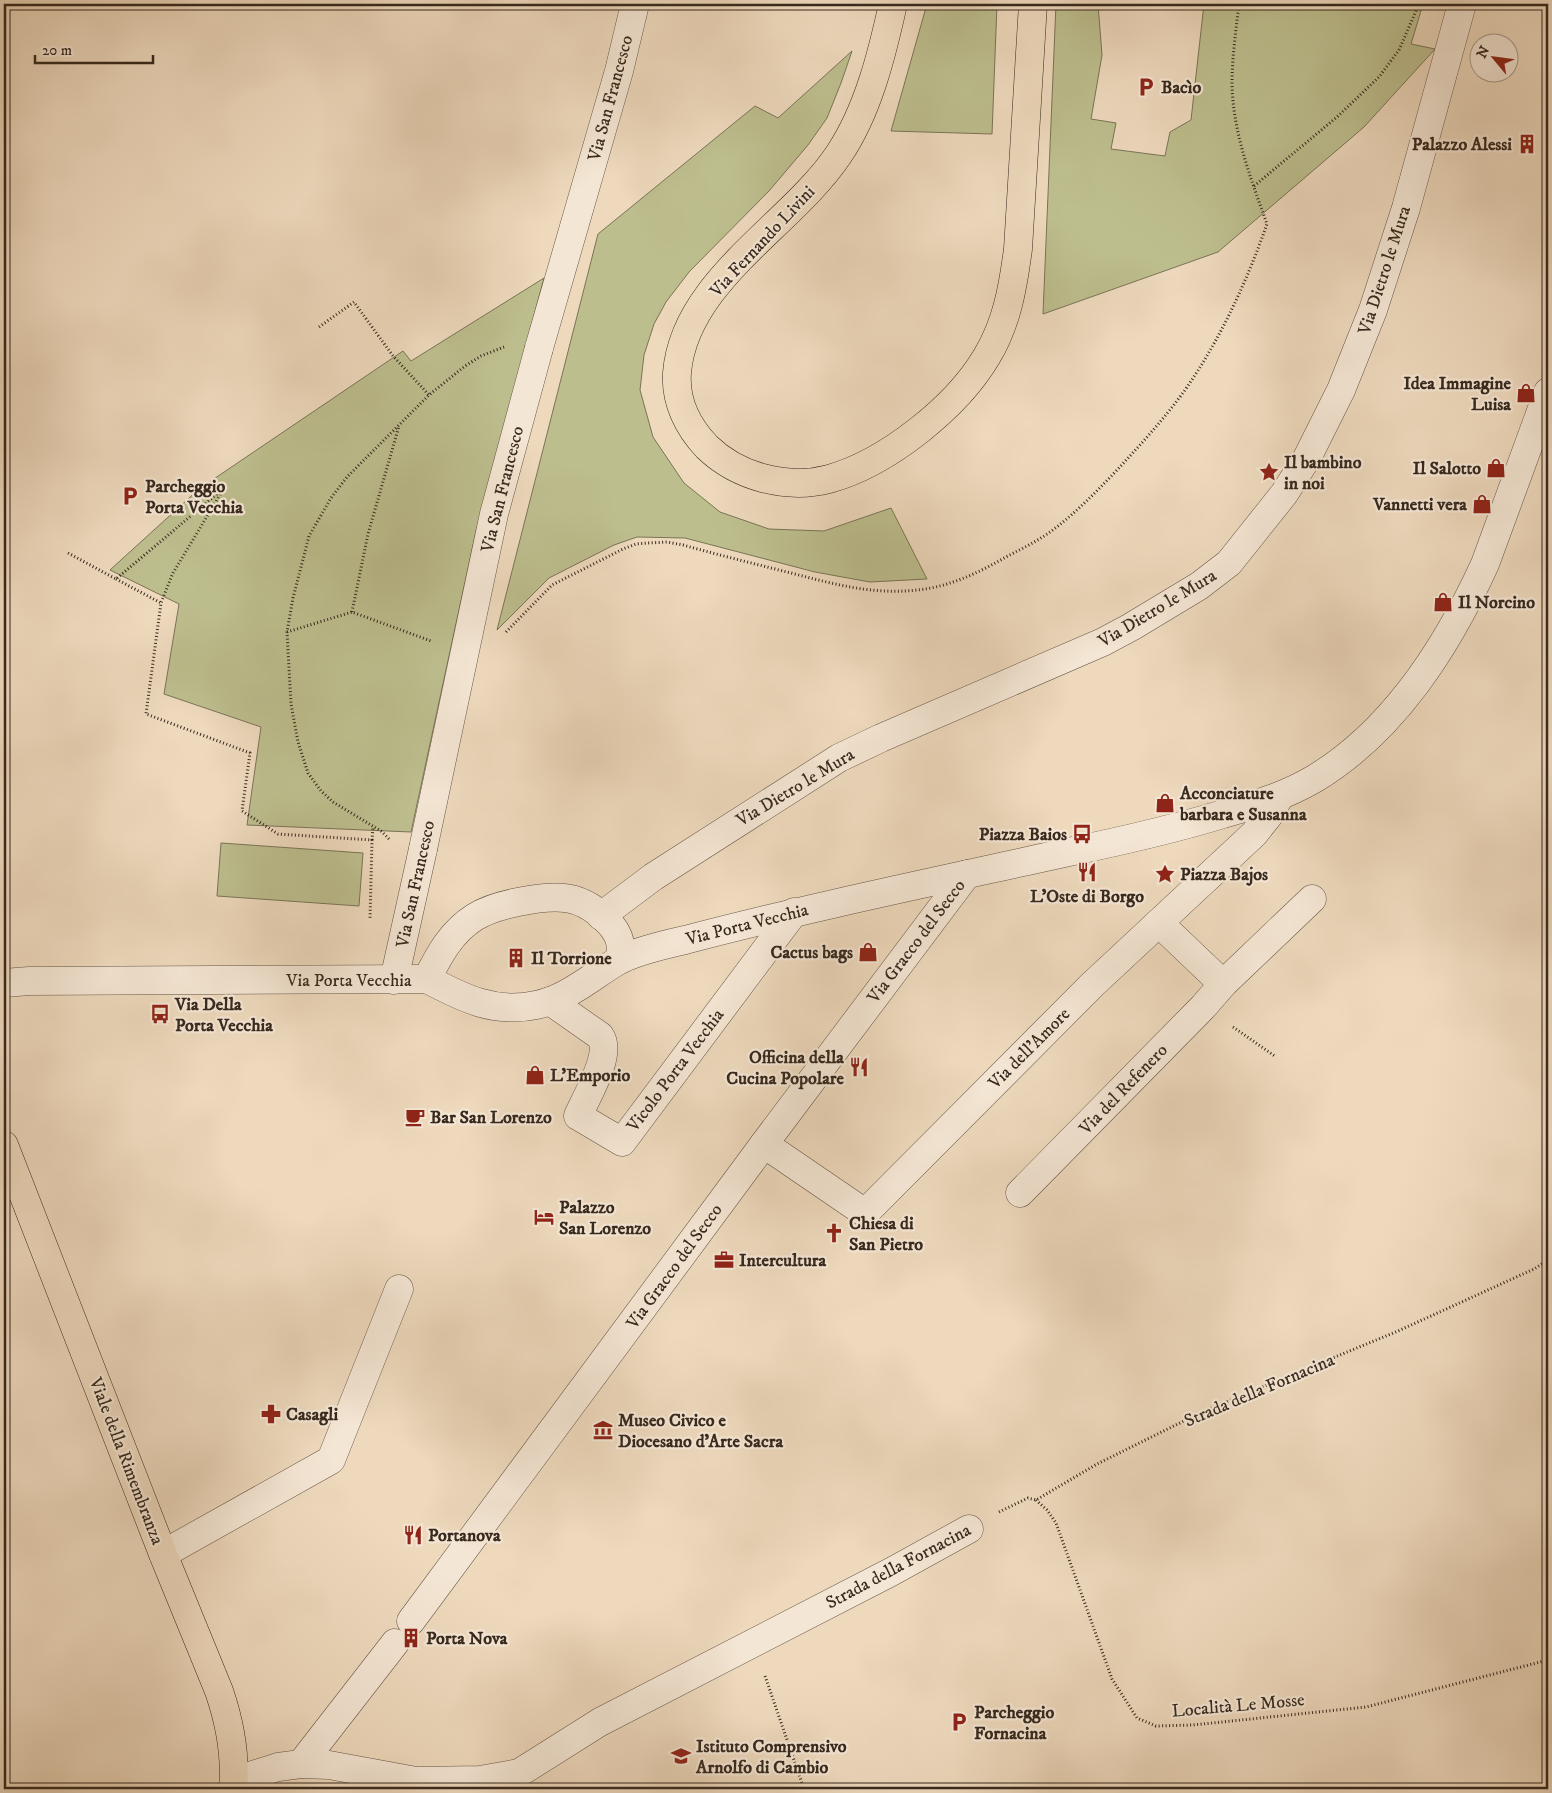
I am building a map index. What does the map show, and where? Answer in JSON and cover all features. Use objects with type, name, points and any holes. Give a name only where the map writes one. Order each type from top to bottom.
[{"type":"main road","name":"Via Fernando Livini","points":[[893,4],[868,91],[854,127],[840,153],[809,192],[718,283],[691,324],[682,347],[677,373],[678,387],[682,408],[693,430],[712,452],[734,467],[756,476],[784,481],[812,482],[828,479],[859,467],[896,446],[942,410],[972,378],[994,344],[1005,317],[1012,289],[1018,249],[1033,4]]},
{"type":"main road","name":"Viale della Rimembranza","points":[[4,1145],[163,1554],[226,1710],[232,1739],[233,1785]]},
{"type":"street","name":"Via San Francesco","points":[[394,980],[494,514],[539,348],[619,72],[635,4]]},
{"type":"street","name":"Via Dietro le Mura","points":[[601,916],[653,877],[840,758],[881,738],[1103,642],[1199,586],[1229,563],[1284,494],[1299,472],[1318,439],[1351,366],[1373,310],[1397,237],[1462,4]]},
{"type":"street","name":"Via Gracco del Secco","points":[[411,1621],[764,1144],[967,874],[1194,823],[1280,796],[1320,775],[1360,744],[1399,705],[1430,663],[1461,612],[1485,564],[1548,392]]},
{"type":"street","name":"Via dell'Amore","points":[[764,1144],[865,1213],[1059,1017],[1254,834],[1269,815],[1280,796]]},
{"type":"street","name":"Via Porta Vecchia","points":[[4,983],[29,981],[426,979],[449,991],[485,1005],[503,1008],[521,1007],[550,1001],[577,988],[619,960],[680,941],[794,912],[967,874]]},
{"type":"street","points":[[426,979],[456,932],[476,916],[490,909],[530,899],[554,896],[576,900],[601,916],[617,933],[621,942],[619,960]]},
{"type":"street","name":"Via del Refenero","points":[[1020,1193],[1203,1007],[1223,984],[1312,899]]},
{"type":"street","name":"Vicolo Porta Vecchia","points":[[550,1001],[600,1036],[603,1041],[604,1050],[601,1064],[578,1116],[622,1142],[794,912]]},
{"type":"street","points":[[1159,923],[1223,984]]},
{"type":"street","points":[[163,1554],[331,1460],[399,1289]]},
{"type":"street","name":"Strada della Fornacina","points":[[233,1785],[270,1769],[302,1764],[329,1765],[416,1781],[480,1780],[509,1775],[527,1768],[600,1722],[969,1529]]},
{"type":"street","points":[[302,1764],[394,1643]]},
{"type":"path","points":[[499,638],[552,586],[636,544],[666,542],[683,545],[852,589],[917,590],[947,585],[993,565],[1048,533],[1069,517],[1134,452],[1185,389],[1216,340],[1246,278],[1267,224],[1243,155],[1237,127],[1232,84],[1239,4]]},
{"type":"path","points":[[1254,186],[1337,117],[1379,76],[1399,50],[1419,4]]},
{"type":"path","points":[[319,327],[354,302],[393,356],[429,395]]},
{"type":"path","points":[[392,846],[388,837],[333,802],[318,787],[308,773],[298,742],[291,704],[288,632],[293,598],[304,551],[319,516],[347,477],[429,395],[465,366],[497,349],[523,345],[539,348]]},
{"type":"path","points":[[352,612],[368,534],[399,424]]},
{"type":"path","points":[[116,579],[224,488],[173,573],[160,603],[146,714],[250,754],[242,811],[278,834],[372,840]]},
{"type":"path","points":[[68,553],[160,603]]},
{"type":"path","points":[[288,632],[352,612],[432,641]]},
{"type":"path","points":[[370,920],[373,827]]},
{"type":"path","points":[[1203,1007],[1276,1057]]},
{"type":"path","name":"Strada della Fornacina","points":[[969,1529],[1028,1498],[1036,1500],[1097,1464],[1202,1412],[1398,1331],[1534,1269],[1548,1260]]},
{"type":"path","name":"Località Le Mosse","points":[[1036,1500],[1047,1510],[1056,1523],[1112,1679],[1137,1718],[1156,1726],[1193,1725],[1366,1707],[1548,1660]]},
{"type":"path","points":[[754,1642],[804,1789]]},
{"type":"green space","points":[[927,4],[997,4],[992,134],[891,131]]},
{"type":"green space","points":[[1056,4],[1098,4],[1102,55],[1091,119],[1116,123],[1111,149],[1165,156],[1170,132],[1191,120],[1204,4],[1423,4],[1411,44],[1435,49],[1364,127],[1218,252],[1043,314]]},
{"type":"green space","points":[[852,51],[827,118],[808,145],[769,191],[689,272],[666,302],[654,324],[644,355],[640,390],[653,437],[684,483],[720,512],[769,529],[824,531],[891,508],[927,579],[870,582],[815,572],[685,538],[637,537],[614,545],[549,578],[497,630],[598,234],[755,106],[778,118]]},
{"type":"green space","points":[[544,278],[476,531],[411,832],[247,825],[261,727],[164,694],[179,604],[110,570],[199,489],[403,351],[411,361]]},
{"type":"green space","points":[[221,843],[363,853],[359,906],[217,896]]},
{"type":"place","name":"Bacìo","points":[[1146,87]]},
{"type":"place","name":"Palazzo Alessi","points":[[1527,144]]},
{"type":"place","name":"Idea Immagine Luisa","points":[[1526,393]]},
{"type":"place","name":"Il Salotto","points":[[1496,468]]},
{"type":"place","name":"Il bambino in noi","points":[[1269,472]]},
{"type":"place","name":"Parcheggio Porta Vecchia","points":[[130,496]]},
{"type":"place","name":"Vannetti vera","points":[[1482,504]]},
{"type":"place","name":"Il Norcino","points":[[1443,602]]},
{"type":"place","name":"Acconciature barbara e Susanna","points":[[1165,803]]},
{"type":"place","name":"Piazza Baios","points":[[1082,834]]},
{"type":"place","name":"L'Oste di Borgo","points":[[1087,872]]},
{"type":"place","name":"Piazza Bajos","points":[[1165,874]]},
{"type":"place","name":"Cactus bags","points":[[868,952]]},
{"type":"place","name":"Il Torrione","points":[[516,958]]},
{"type":"place","name":"Via Della Porta Vecchia","points":[[160,1014]]},
{"type":"place","name":"Officina della Cucina Popolare","points":[[859,1067]]},
{"type":"place","name":"L'Emporio","points":[[535,1075]]},
{"type":"place","name":"Bar San Lorenzo","points":[[415,1117]]},
{"type":"place","name":"Palazzo San Lorenzo","points":[[544,1217]]},
{"type":"place","name":"Chiesa di San Pietro","points":[[834,1233]]},
{"type":"place","name":"Intercultura","points":[[724,1260]]},
{"type":"place","name":"Casagli","points":[[271,1414]]},
{"type":"place","name":"Museo Civico e Diocesano d'Arte Sacra","points":[[603,1430]]},
{"type":"place","name":"Portanova","points":[[413,1535]]},
{"type":"place","name":"Porta Nova","points":[[411,1638]]},
{"type":"place","name":"Parcheggio Fornacina","points":[[959,1722]]},
{"type":"place","name":"Istituto Comprensivo Arnolfo di Cambio","points":[[681,1756]]}]
